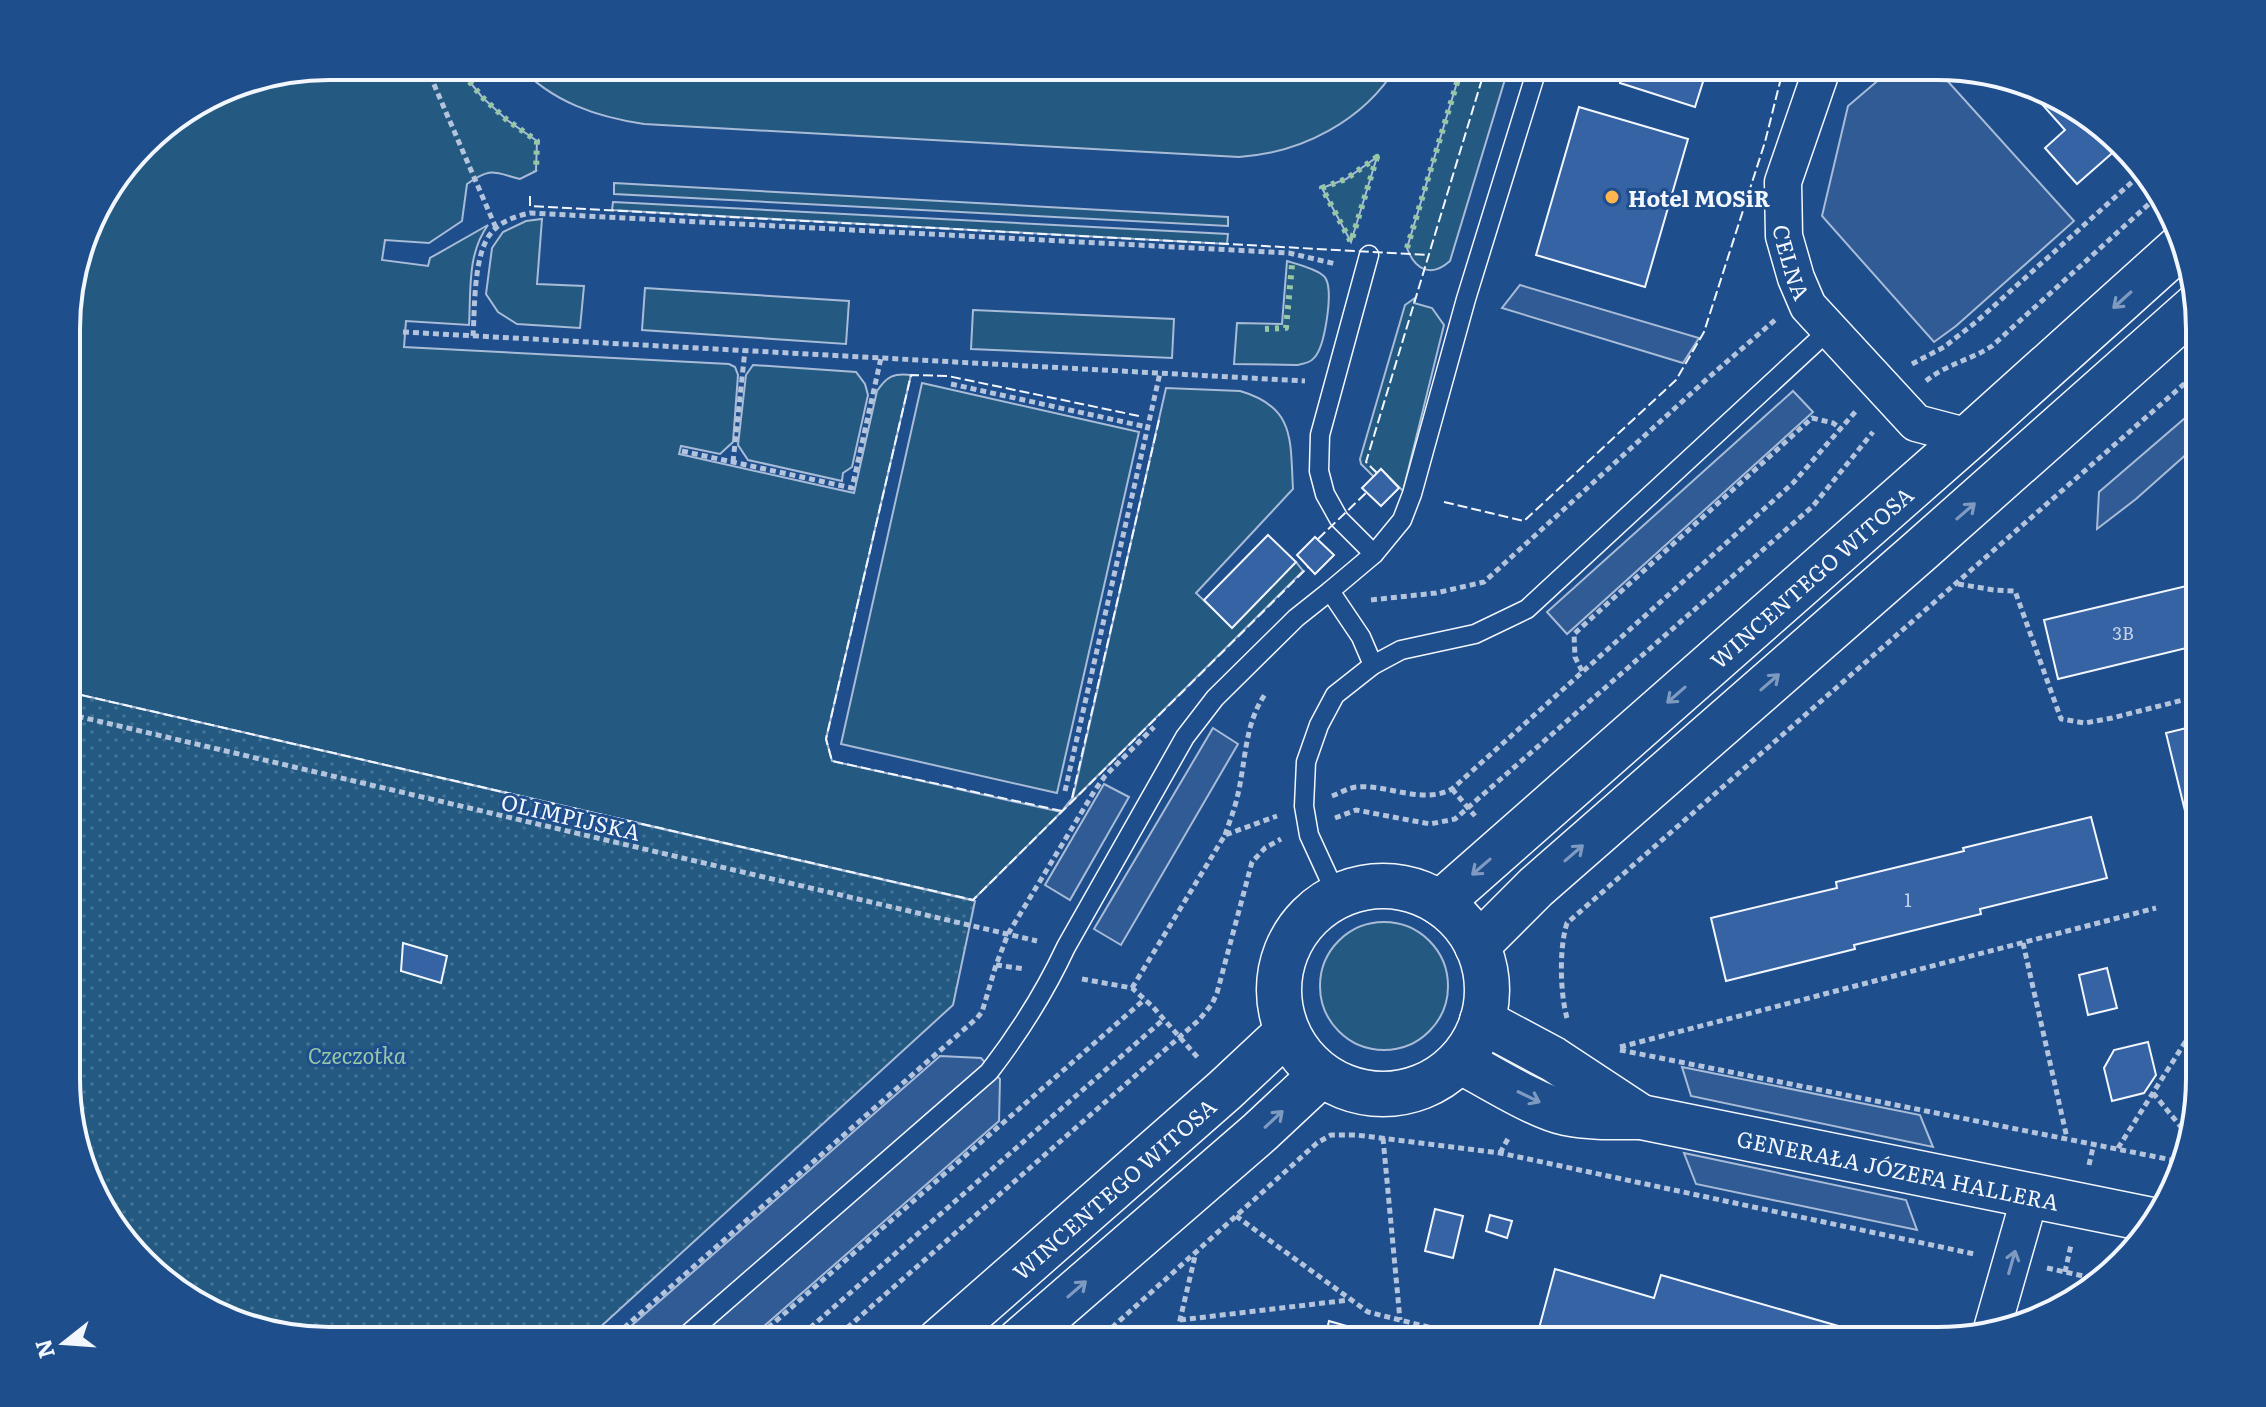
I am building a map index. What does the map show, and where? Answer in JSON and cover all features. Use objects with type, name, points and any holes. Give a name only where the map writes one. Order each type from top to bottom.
[{"type":"main road","name":"WINCENTEGO WITOSA","points":[[1440,903],[1921,480],[2174,253]]},
{"type":"main road","points":[[1477,946],[1536,887],[2185,316]]},
{"type":"main road","points":[[1372,886],[1408,889],[1440,903],[1462,922],[1477,946],[1487,983],[1482,1021],[1460,1061],[1430,1084],[1393,1094],[1355,1091],[1321,1075],[1301,1056],[1287,1032],[1279,1001],[1280,969],[1291,940],[1311,914],[1337,896],[1372,886]]},
{"type":"main road","name":"GENERAŁA JÓZEFA HALLERA","points":[[1482,1021],[1553,1059],[1641,1117]]},
{"type":"main road","name":"WINCENTEGO WITOSA","points":[[955,1327],[1287,1032]]},
{"type":"main road","name":"GENERAŁA JÓZEFA HALLERA","points":[[1460,1061],[1564,1112],[1602,1117],[1641,1117],[2142,1218]]},
{"type":"main road","points":[[1036,1327],[1260,1132],[1321,1075]]},
{"type":"street","name":"CELNA","points":[[1818,80],[1783,182],[1784,236],[1808,306],[1899,404]]},
{"type":"street","points":[[1899,404],[1969,437]]},
{"type":"street","points":[[1899,404],[1921,480]]},
{"type":"street","points":[[1995,1320],[2030,1196]]},
{"type":"lane","points":[[696,1327],[989,1072],[1014,1039],[1054,973],[1185,737],[1215,698],[1296,618],[1374,554],[1402,520],[1534,80]]},
{"type":"lane","points":[[1366,263],[1320,435],[1319,471],[1325,494],[1339,519],[1374,554]]},
{"type":"lane","points":[[1337,896],[1308,829],[1304,806],[1306,762],[1319,725],[1335,695],[1373,665],[1401,650],[1475,634],[1527,609],[1829,330]]},
{"type":"lane","points":[[1330,591],[1361,637],[1373,665]]},
{"type":"path","points":[[432,81],[496,228]]},
{"type":"path","points":[[1899,404],[1896,373],[1944,347],[1976,322],[2135,179]]},
{"type":"path","points":[[848,1327],[1207,1011],[1217,993],[1252,862],[1265,848],[1356,810],[1430,824],[1455,819],[1813,506],[1899,404],[1940,369],[1975,357],[1992,346],[2151,202]]},
{"type":"path","points":[[473,336],[480,259],[485,243],[496,228],[516,216],[530,213],[1289,253],[1366,263]]},
{"type":"path","points":[[1345,612],[1371,600],[1436,593],[1484,582],[1708,378],[1765,331],[1780,316],[1776,284],[1796,278]]},
{"type":"path","points":[[403,332],[1334,382]]},
{"type":"path","points":[[733,462],[745,350]]},
{"type":"path","points":[[682,451],[852,488],[881,358]]},
{"type":"path","points":[[1065,791],[1160,373]]},
{"type":"path","points":[[1572,1029],[1563,1003],[1562,938],[1567,923],[2185,383]]},
{"type":"path","points":[[951,384],[1147,427]]},
{"type":"path","points":[[1225,835],[1354,787],[1427,796],[1441,795],[1452,789],[1793,483],[1868,397],[1899,404]]},
{"type":"path","points":[[1582,671],[1575,657],[1574,634],[1812,418],[1833,423],[1842,429]]},
{"type":"path","points":[[1957,584],[2015,591],[2061,719],[2085,723],[2185,700]]},
{"type":"path","points":[[1132,988],[1225,835],[1237,797],[1251,724],[1259,703],[1273,682]]},
{"type":"path","name":"OLIMPIJSKA","points":[[80,717],[1066,947]]},
{"type":"path","points":[[625,1327],[977,1018],[982,1012],[1008,934],[1100,783],[1161,721]]},
{"type":"path","points":[[2156,908],[1616,1049],[2172,1160]]},
{"type":"path","points":[[2023,943],[2067,1138]]},
{"type":"path","points":[[996,965],[1132,988],[1181,1037],[1225,1090]]},
{"type":"path","points":[[769,1327],[1145,999]]},
{"type":"path","points":[[811,1327],[1164,1019]]},
{"type":"path","points":[[2118,1148],[2185,1042]]},
{"type":"path","points":[[2153,1093],[2181,1127]]},
{"type":"path","points":[[1260,1132],[1290,1168]]},
{"type":"path","points":[[1113,1327],[1317,1143],[1331,1135],[1383,1138],[1500,1153],[2086,1277]]},
{"type":"path","points":[[1383,1138],[1400,1320]]},
{"type":"path","points":[[1236,1216],[1368,1312],[1425,1326]]},
{"type":"path","points":[[1178,1326],[1196,1251]]},
{"type":"path","points":[[1180,1320],[1350,1299]]},
{"type":"green space","points":[[1387,80],[1367,103],[1329,131],[1285,149],[1239,157],[644,124],[592,112],[535,81]]},
{"type":"green space","points":[[1458,80],[1505,80],[1450,261],[1436,269],[1424,269],[1414,262],[1407,248]]},
{"type":"green space","points":[[313,81],[469,81],[507,120],[537,141],[536,171],[520,179],[487,173],[467,184],[462,221],[429,243],[385,240],[382,260],[428,266],[430,258],[488,225],[473,260],[469,325],[406,321],[404,347],[729,364],[735,367],[738,375],[733,442],[720,454],[681,446],[679,454],[854,493],[877,391],[891,377],[911,375],[826,739],[832,761],[1061,812],[1073,797],[1166,388],[1240,391],[1271,406],[1281,416],[1290,441],[1293,489],[1196,593],[1232,627],[1296,562],[1303,571],[973,900],[80,695],[82,297],[88,265],[99,234],[113,205],[142,165],[165,142],[205,113],[265,88]]},
{"type":"green space","points":[[1377,157],[1351,242],[1322,188],[1346,179]]},
{"type":"green space","points":[[614,183],[1228,217],[1228,226],[614,194]]},
{"type":"green space","points":[[613,202],[1228,234],[1227,244],[612,210]]},
{"type":"green space","points":[[542,219],[537,284],[584,286],[580,328],[517,324],[498,312],[486,294],[492,248],[503,232],[526,221]]},
{"type":"green space","points":[[1287,261],[1314,270],[1326,279],[1328,307],[1318,352],[1310,361],[1297,365],[1234,364],[1237,323],[1282,324]]},
{"type":"green space","points":[[645,288],[849,301],[846,344],[642,330]]},
{"type":"green space","points":[[1415,298],[1414,303],[1432,308],[1444,325],[1403,491],[1381,469],[1374,477],[1360,459],[1405,305]]},
{"type":"green space","points":[[973,310],[1174,319],[1172,358],[971,349]]},
{"type":"green space","points":[[753,365],[856,372],[865,384],[868,395],[852,467],[843,473],[842,481],[748,460],[738,445],[746,375]]},
{"type":"green space","points":[[922,383],[1139,432],[1057,793],[841,744]]},
{"type":"green space","name":"Czeczotka","points":[[80,695],[975,901],[953,1005],[601,1327],[329,1327],[265,1319],[234,1308],[205,1294],[153,1254],[122,1216],[93,1158],[82,1110],[80,1078]]},
{"type":"green space","points":[[1384,922],[1408,927],[1429,941],[1443,962],[1448,986],[1443,1010],[1429,1031],[1408,1045],[1384,1050],[1360,1045],[1339,1031],[1325,1010],[1320,986],[1325,962],[1339,941],[1360,927]]},
{"type":"shaded area","points":[[1879,80],[1947,81],[2074,221],[1934,342],[1822,216],[1848,106]]},
{"type":"shaded area","points":[[1520,285],[1699,338],[1683,363],[1502,308]]},
{"type":"shaded area","points":[[1793,391],[1813,412],[1567,634],[1547,612]]},
{"type":"shaded area","points":[[2185,418],[2185,455],[2097,529],[2099,492]]},
{"type":"shaded area","points":[[1213,728],[1238,744],[1121,945],[1094,929]]},
{"type":"shaded area","points":[[1104,784],[1129,797],[1070,900],[1045,885]]},
{"type":"shaded area","points":[[940,1056],[981,1058],[1000,1079],[999,1121],[763,1327],[630,1327]]},
{"type":"shaded area","points":[[1682,1067],[1920,1115],[1933,1147],[1691,1096]]},
{"type":"shaded area","points":[[1684,1153],[1906,1200],[1917,1230],[1696,1184]]},
{"type":"building","points":[[1621,80],[1704,80],[1695,107],[1620,83]]},
{"type":"building","points":[[2041,103],[2075,122],[2112,153],[2077,184],[2045,148],[2065,130]]},
{"type":"building","name":"Hotel MOSiR","points":[[1579,107],[1688,139],[1645,287],[1536,255]]},
{"type":"building","points":[[1381,469],[1399,488],[1381,506],[1362,488]]},
{"type":"building","points":[[1268,535],[1296,562],[1232,628],[1204,600]]},
{"type":"building","points":[[1315,537],[1334,555],[1315,574],[1297,555]]},
{"type":"building","points":[[2185,586],[2185,648],[2058,679],[2044,620]]},
{"type":"building","points":[[2185,728],[2185,811],[2166,733]]},
{"type":"building","points":[[2091,817],[2107,878],[1980,909],[1981,914],[1726,981],[1711,918],[1837,888],[1836,882]]},
{"type":"building","points":[[403,943],[447,956],[441,983],[401,971]]},
{"type":"building","points":[[2107,968],[2117,1008],[2088,1015],[2079,975]]},
{"type":"building","points":[[2148,1042],[2156,1075],[2144,1093],[2112,1101],[2104,1068],[2114,1050]]},
{"type":"building","points":[[1435,1209],[1463,1216],[1453,1258],[1425,1251]]},
{"type":"building","points":[[1490,1215],[1512,1221],[1507,1238],[1486,1231]]},
{"type":"building","points":[[1555,1269],[1654,1298],[1661,1275],[1839,1326],[1540,1326]]},
{"type":"building","points":[[1329,1321],[1348,1326],[1328,1326]]},
{"type":"hedge","points":[[1407,248],[1458,80]]},
{"type":"hedge","points":[[469,81],[507,120],[537,141],[536,171]]},
{"type":"hedge","points":[[1377,157],[1351,242],[1322,188],[1346,179],[1377,157]]},
{"type":"hedge","points":[[1265,329],[1286,328],[1292,265]]},
{"type":"fence","points":[[1377,473],[1366,462],[1482,80]]},
{"type":"fence","points":[[1444,502],[1524,521],[1676,380],[1704,332],[1765,142],[1780,80]]},
{"type":"fence","points":[[530,196],[530,206],[1429,255]]},
{"type":"fence","points":[[1062,811],[832,761],[826,739],[911,375],[948,376],[1139,416]]},
{"type":"fence","points":[[1072,798],[1159,420]]},
{"type":"fence","points":[[1318,539],[1367,492]]},
{"type":"fence","points":[[80,695],[973,900],[1308,567]]},
{"type":"place","name":"Hotel MOSiR","points":[[1612,197]]}]
